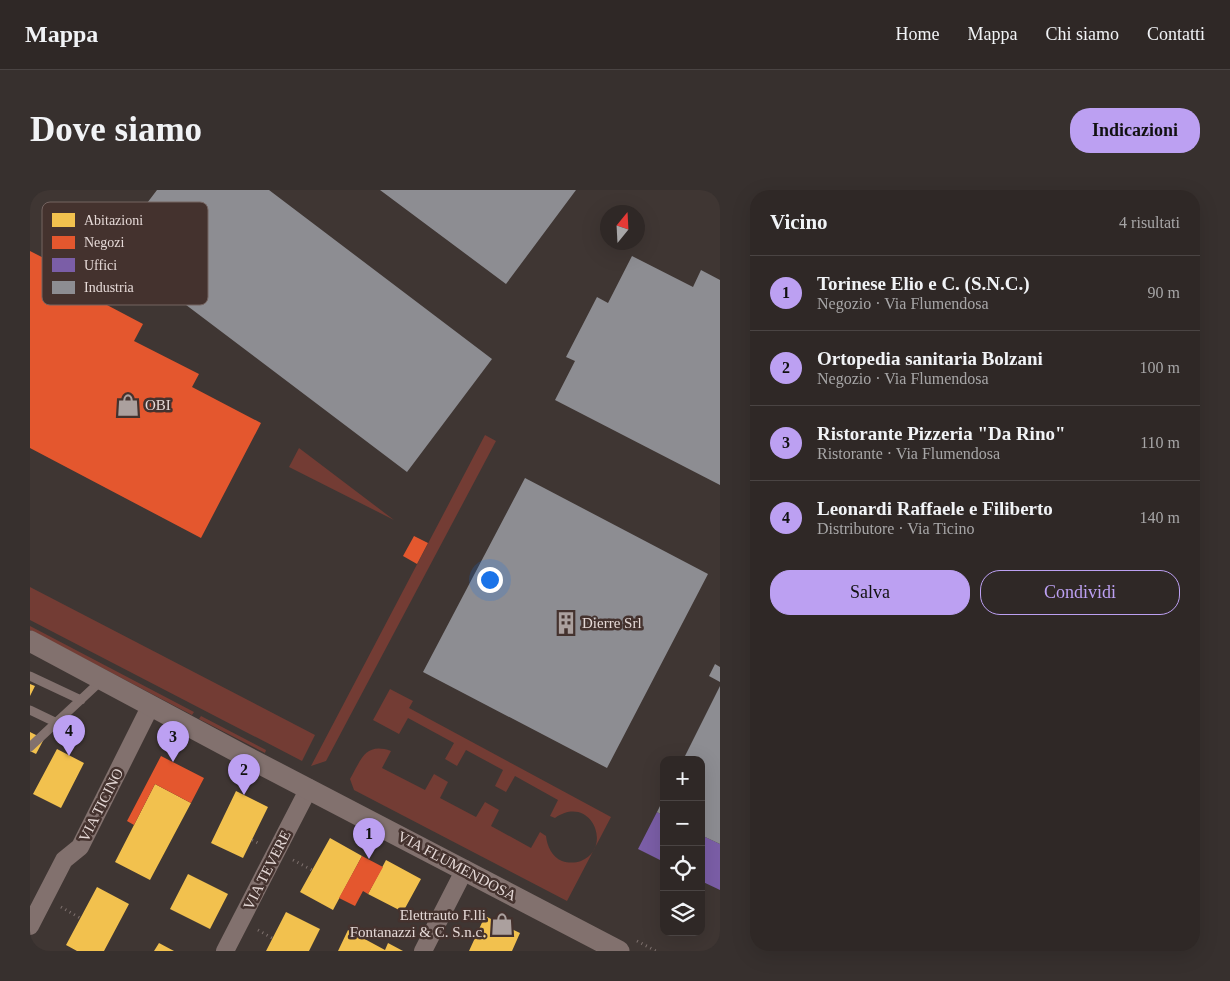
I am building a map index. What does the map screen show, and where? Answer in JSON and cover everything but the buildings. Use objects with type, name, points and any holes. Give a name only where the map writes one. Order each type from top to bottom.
[{"type":"street","name":"VIA FLUMENDOSA","points":[[30,641],[618,951]]},
{"type":"street","name":"VIA TICINO","points":[[30,926],[64,860],[80,847],[152,706]]},
{"type":"street","name":"VIA TEVERE","points":[[225,951],[309,788]]},
{"type":"street","points":[[423,951],[465,869]]},
{"type":"lane","points":[[30,676],[81,700]]},
{"type":"lane","points":[[30,747],[34,738],[56,723],[103,679]]},
{"type":"lane","points":[[30,710],[56,723]]},
{"type":"path","points":[[289,858],[312,870]]},
{"type":"path","points":[[59,906],[80,918]]},
{"type":"path","points":[[253,927],[272,938]]},
{"type":"shaded area","points":[[485,435],[496,441],[326,761],[311,766]]},
{"type":"shaded area","points":[[299,448],[394,520],[289,467]]},
{"type":"shaded area","points":[[30,587],[315,735],[302,761],[30,620]]},
{"type":"shaded area","points":[[30,626],[194,712],[192,715],[30,630]]},
{"type":"shaded area","points":[[390,689],[413,701],[409,708],[611,817],[567,901],[354,790],[350,779],[365,754],[375,749],[391,751],[382,768],[425,790],[434,774],[448,782],[440,798],[476,817],[485,802],[499,810],[491,826],[531,848],[540,832],[546,836],[549,847],[555,857],[562,861],[574,862],[581,861],[591,854],[596,845],[597,835],[594,825],[588,817],[579,812],[568,812],[555,818],[550,816],[558,800],[515,776],[506,792],[495,786],[503,770],[466,750],[457,766],[445,759],[454,743],[408,718],[399,734],[373,720]]},
{"type":"shaded area","points":[[201,716],[266,750],[265,753],[199,719]]},
{"type":"place","name":"OBI","points":[[128,405]]},
{"type":"place","name":"Dierre Srl","points":[[566,623]]},
{"type":"place","name":"Leonardi Raffaele e Filiberto","points":[[69,756]]},
{"type":"place","name":"Ristorante Pizzeria \"Da Rino\"","points":[[173,762]]},
{"type":"place","name":"Ortopedia sanitaria Bolzani","points":[[244,795]]},
{"type":"place","name":"Torinese Elio e C. (S.N.C.)","points":[[369,859]]},
{"type":"place","name":"Elettrauto F.lli Fontanazzi & C. S.n.c.","points":[[502,924]]}]
